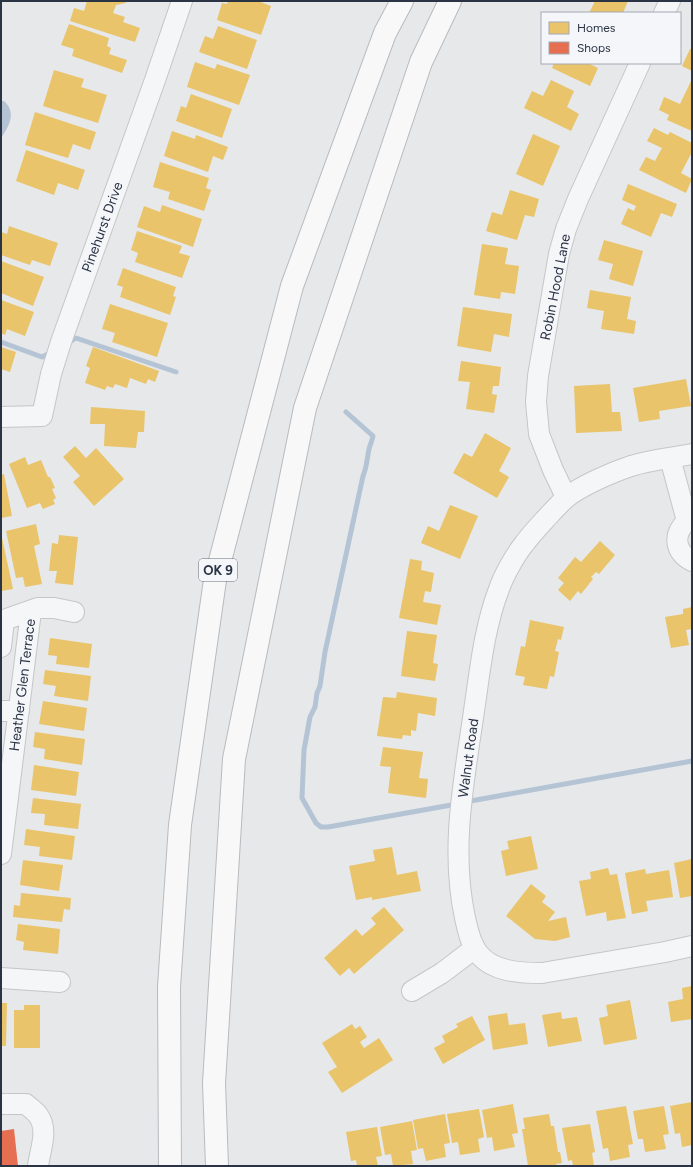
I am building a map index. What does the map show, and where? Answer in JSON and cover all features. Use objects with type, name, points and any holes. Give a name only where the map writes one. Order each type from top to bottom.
[{"type":"highway","name":"OK 9","points":[[170,1166],[169,987],[179,832],[215,580],[292,286],[385,34],[402,1]]},
{"type":"highway","points":[[218,1166],[214,1083],[234,759],[305,408],[421,62],[450,1]]},
{"type":"street","name":"Pinehurst Drive","points":[[1,417],[42,416],[58,350],[182,1]]},
{"type":"street","points":[[664,12],[670,1]]},
{"type":"street","name":"Robin Hood Lane","points":[[566,498],[539,434],[536,402],[538,376],[559,254],[566,229],[578,199],[640,64]]},
{"type":"street","name":"Walnut Road","points":[[692,454],[632,466],[592,483],[566,498],[538,526],[523,545],[499,588],[486,634],[458,828],[461,896],[468,933],[475,948],[483,958],[494,965],[517,972],[542,973],[657,954],[692,946]]},
{"type":"street","points":[[670,458],[689,521],[681,526],[677,539],[679,551],[692,561]]},
{"type":"street","points":[[3,621],[38,608],[54,608],[74,612]]},
{"type":"street","name":"Heather Glen Terrace","points":[[1,854],[10,711],[31,611]]},
{"type":"street","name":"Heather Glen Terrace","points":[[1,647],[3,621]]},
{"type":"street","points":[[412,992],[442,973],[475,948]]},
{"type":"street","points":[[1,978],[60,982]]},
{"type":"street","points":[[1,1104],[26,1104],[38,1115],[43,1128],[43,1144],[38,1166]]},
{"type":"water","points":[[1,101],[4,101],[8,106],[11,115],[7,129],[1,138]]},
{"type":"building: Homes","points":[[87,1],[125,1],[126,3],[116,5],[113,13],[125,17],[123,22],[140,28],[135,42],[70,21],[74,8],[84,11]]},
{"type":"building: Homes","points":[[228,1],[258,1],[271,6],[261,35],[217,20],[222,3],[227,4]]},
{"type":"building: Homes","points":[[595,1],[628,1],[623,12],[590,12]]},
{"type":"building: Homes","points":[[69,24],[109,38],[107,46],[111,48],[109,54],[127,60],[122,73],[72,56],[74,49],[61,45]]},
{"type":"building: Homes","points":[[218,26],[257,40],[247,69],[199,52],[205,36],[213,39]]},
{"type":"building: Homes","points":[[690,49],[692,49],[692,71],[682,66]]},
{"type":"building: Homes","points":[[195,62],[215,69],[217,64],[250,75],[239,105],[187,87]]},
{"type":"building: Homes","points":[[554,64],[590,64],[598,68],[590,86],[552,68]]},
{"type":"building: Homes","points":[[54,70],[84,79],[81,87],[107,95],[98,123],[43,106]]},
{"type":"building: Homes","points":[[692,79],[692,131],[667,120],[669,115],[659,110],[664,97],[680,104]]},
{"type":"building: Homes","points":[[551,80],[574,91],[567,107],[579,114],[571,131],[524,108],[532,91],[543,96]]},
{"type":"building: Homes","points":[[191,94],[232,109],[222,138],[176,121],[181,106],[186,108]]},
{"type":"building: Homes","points":[[35,112],[96,132],[90,150],[73,144],[68,158],[25,145]]},
{"type":"building: Homes","points":[[654,128],[668,135],[670,132],[692,143],[692,152],[681,173],[692,179],[686,193],[639,170],[646,157],[655,161],[662,148],[647,141]]},
{"type":"building: Homes","points":[[172,131],[195,139],[196,135],[228,147],[223,160],[213,156],[208,172],[164,156]]},
{"type":"building: Homes","points":[[533,134],[560,146],[543,186],[516,174]]},
{"type":"building: Homes","points":[[26,150],[85,170],[78,190],[58,183],[54,195],[16,181]]},
{"type":"building: Homes","points":[[160,162],[209,178],[206,188],[211,190],[204,211],[168,199],[170,192],[153,187]]},
{"type":"building: Homes","points":[[628,184],[677,204],[672,217],[661,213],[651,237],[621,224],[628,208],[634,211],[636,206],[622,200]]},
{"type":"building: Homes","points":[[510,190],[539,199],[534,217],[525,215],[517,240],[486,231],[492,212],[502,215]]},
{"type":"building: Homes","points":[[162,205],[202,219],[193,247],[137,227],[144,206],[160,212]]},
{"type":"building: Homes","points":[[9,226],[58,243],[50,266],[32,260],[30,265],[1,255],[1,232],[7,234]]},
{"type":"building: Homes","points":[[137,231],[182,246],[179,253],[190,256],[182,278],[135,262],[138,253],[131,250]]},
{"type":"building: Homes","points":[[604,240],[643,251],[633,286],[609,279],[613,264],[598,260]]},
{"type":"building: Homes","points":[[482,244],[508,248],[505,264],[519,266],[515,294],[501,292],[500,299],[474,295]]},
{"type":"building: Homes","points":[[1,261],[44,277],[33,306],[1,293]]},
{"type":"building: Homes","points":[[123,268],[176,287],[173,296],[176,297],[170,315],[120,297],[123,287],[117,285]]},
{"type":"building: Homes","points":[[590,290],[631,297],[627,319],[636,321],[634,334],[601,329],[604,311],[587,308]]},
{"type":"building: Homes","points":[[1,300],[34,312],[25,336],[7,329],[5,335],[1,333]]},
{"type":"building: Homes","points":[[110,304],[168,323],[157,357],[112,342],[115,333],[102,329]]},
{"type":"building: Homes","points":[[463,307],[512,314],[509,337],[494,334],[491,352],[457,346]]},
{"type":"building: Homes","points":[[1,347],[16,352],[10,372],[1,369]]},
{"type":"building: Homes","points":[[93,347],[159,371],[155,382],[148,379],[146,384],[130,378],[127,388],[115,384],[113,388],[107,386],[105,390],[85,383],[90,368],[86,366]]},
{"type":"building: Homes","points":[[461,361],[501,367],[499,386],[493,386],[492,394],[497,395],[494,413],[466,409],[470,382],[458,381]]},
{"type":"building: Homes","points":[[686,379],[691,406],[659,411],[660,419],[639,422],[633,388]]},
{"type":"building: Homes","points":[[610,384],[612,412],[620,412],[622,431],[576,433],[574,386]]},
{"type":"building: Homes","points":[[91,407],[145,411],[144,432],[138,432],[136,448],[104,446],[105,424],[90,424]]},
{"type":"building: Homes","points":[[485,433],[511,448],[499,471],[509,477],[497,498],[453,473],[464,453],[472,457]]},
{"type":"building: Homes","points":[[75,446],[86,458],[96,448],[124,479],[94,506],[73,482],[80,476],[63,457]]},
{"type":"building: Homes","points":[[25,457],[28,465],[41,460],[48,477],[50,477],[55,488],[52,489],[56,498],[53,500],[55,504],[43,509],[40,503],[27,508],[9,464]]},
{"type":"building: Homes","points":[[4,474],[12,516],[1,518],[1,475]]},
{"type":"building: Homes","points":[[450,505],[478,516],[460,559],[421,543],[428,526],[439,531]]},
{"type":"building: Homes","points":[[36,524],[40,544],[34,546],[42,584],[25,587],[23,577],[16,578],[6,531]]},
{"type":"building: Homes","points":[[1,533],[13,589],[1,591]]},
{"type":"building: Homes","points":[[59,535],[78,537],[73,585],[55,583],[57,571],[49,571],[52,543],[58,544]]},
{"type":"building: Homes","points":[[600,541],[615,555],[599,574],[596,572],[591,577],[593,579],[581,594],[578,591],[570,601],[558,590],[564,583],[558,578],[575,557],[581,562]]},
{"type":"building: Homes","points":[[410,559],[422,561],[421,570],[434,573],[431,592],[425,591],[423,602],[441,605],[437,625],[399,618]]},
{"type":"building: Homes","points":[[692,607],[692,629],[686,630],[689,645],[671,648],[665,617],[683,614],[683,609]]},
{"type":"building: Homes","points":[[530,620],[564,627],[561,640],[558,639],[555,651],[559,652],[554,677],[550,676],[547,689],[523,685],[525,677],[515,675],[521,646],[525,647]]},
{"type":"building: Homes","points":[[407,631],[437,635],[433,663],[438,664],[435,681],[401,676]]},
{"type":"building: Homes","points":[[50,638],[92,644],[89,668],[56,664],[57,656],[48,655]]},
{"type":"building: Homes","points":[[45,670],[91,676],[88,701],[54,696],[56,686],[43,684]]},
{"type":"building: Homes","points":[[397,692],[437,698],[435,716],[418,713],[416,731],[411,730],[411,736],[403,735],[402,739],[377,736],[383,697],[396,698]]},
{"type":"building: Homes","points":[[43,701],[87,708],[84,731],[39,724]]},
{"type":"building: Homes","points":[[35,732],[85,739],[82,765],[44,759],[45,749],[33,747]]},
{"type":"building: Homes","points":[[383,747],[423,752],[419,778],[428,779],[426,798],[388,793],[391,767],[380,766]]},
{"type":"building: Homes","points":[[34,765],[79,772],[76,796],[31,790]]},
{"type":"building: Homes","points":[[33,798],[81,804],[78,829],[44,825],[45,814],[31,813]]},
{"type":"building: Homes","points":[[26,829],[75,836],[72,860],[39,856],[40,847],[24,845]]},
{"type":"building: Homes","points":[[531,836],[538,869],[506,876],[501,851],[509,849],[507,841]]},
{"type":"building: Homes","points":[[392,847],[397,875],[417,871],[421,891],[372,900],[372,897],[356,900],[349,866],[375,861],[373,850]]},
{"type":"building: Homes","points":[[692,859],[692,896],[680,898],[674,863]]},
{"type":"building: Homes","points":[[23,860],[63,865],[59,891],[20,885]]},
{"type":"building: Homes","points":[[608,868],[610,875],[617,874],[626,918],[607,921],[606,912],[586,916],[579,881],[591,879],[590,872]]},
{"type":"building: Homes","points":[[645,869],[646,874],[669,870],[673,897],[646,901],[648,911],[632,914],[625,873]]},
{"type":"building: Homes","points":[[531,884],[546,896],[542,902],[555,912],[548,921],[566,917],[570,937],[555,941],[535,939],[506,916]]},
{"type":"building: Homes","points":[[21,893],[71,898],[70,910],[64,909],[62,922],[13,917],[14,905],[20,906]]},
{"type":"building: Homes","points":[[384,907],[404,930],[354,974],[349,968],[340,976],[324,958],[356,929],[362,936],[376,924],[371,918]]},
{"type":"building: Homes","points":[[18,924],[60,929],[58,954],[23,950],[24,942],[16,940]]},
{"type":"building: Homes","points":[[692,986],[692,1019],[671,1022],[668,1002],[683,999],[682,988]]},
{"type":"building: Homes","points":[[630,1000],[637,1039],[604,1045],[599,1018],[608,1016],[606,1005]]},
{"type":"building: Homes","points":[[1,1003],[7,1003],[6,1046],[1,1046]]},
{"type":"building: Homes","points":[[24,1005],[40,1005],[40,1048],[14,1048],[14,1010],[24,1010]]},
{"type":"building: Homes","points":[[561,1012],[562,1019],[577,1017],[582,1041],[548,1047],[542,1015]]},
{"type":"building: Homes","points":[[507,1013],[509,1025],[525,1023],[528,1044],[493,1050],[488,1016]]},
{"type":"building: Homes","points":[[472,1016],[485,1040],[443,1064],[434,1048],[445,1042],[442,1036],[458,1027],[456,1024]]},
{"type":"building: Homes","points":[[352,1024],[355,1029],[360,1026],[367,1037],[360,1042],[364,1048],[379,1038],[393,1060],[342,1093],[328,1072],[337,1067],[322,1043]]},
{"type":"building: Homes","points":[[692,1102],[692,1145],[682,1147],[680,1133],[675,1134],[670,1106]]},
{"type":"building: Homes","points":[[513,1104],[518,1133],[512,1134],[515,1147],[494,1151],[492,1137],[487,1138],[482,1110]]},
{"type":"building: Homes","points":[[626,1106],[633,1144],[628,1145],[630,1157],[610,1161],[608,1148],[603,1149],[596,1111]]},
{"type":"building: Homes","points":[[664,1106],[669,1134],[663,1135],[666,1149],[645,1152],[643,1139],[638,1139],[633,1111]]},
{"type":"building: Homes","points":[[479,1109],[484,1137],[478,1139],[480,1152],[460,1155],[458,1142],[452,1143],[447,1114]]},
{"type":"building: Homes","points":[[445,1114],[450,1143],[444,1144],[446,1157],[426,1161],[423,1148],[418,1149],[413,1120]]},
{"type":"building: Homes","points":[[549,1114],[551,1126],[554,1126],[558,1152],[560,1152],[562,1163],[556,1164],[557,1166],[528,1166],[522,1129],[525,1129],[523,1118]]},
{"type":"building: Homes","points":[[412,1121],[417,1150],[411,1151],[413,1164],[393,1166],[391,1154],[385,1155],[380,1127]]},
{"type":"building: Homes","points":[[590,1124],[595,1152],[592,1153],[594,1166],[573,1166],[572,1160],[568,1161],[562,1128]]},
{"type":"building: Homes","points":[[377,1127],[382,1156],[376,1157],[378,1166],[357,1166],[356,1160],[351,1161],[346,1132]]},
{"type":"building: Shops","points":[[14,1129],[18,1166],[1,1166],[1,1131]]},
{"type":"waterway","points":[[68,343],[76,338],[176,372]]},
{"type":"waterway","points":[[1,342],[42,357],[52,352]]},
{"type":"waterway","points":[[346,412],[373,436],[325,652],[320,686],[317,693],[315,707],[310,717],[304,750],[302,798],[316,823],[321,827],[457,804]]},
{"type":"waterway","points":[[465,802],[692,761]]}]
